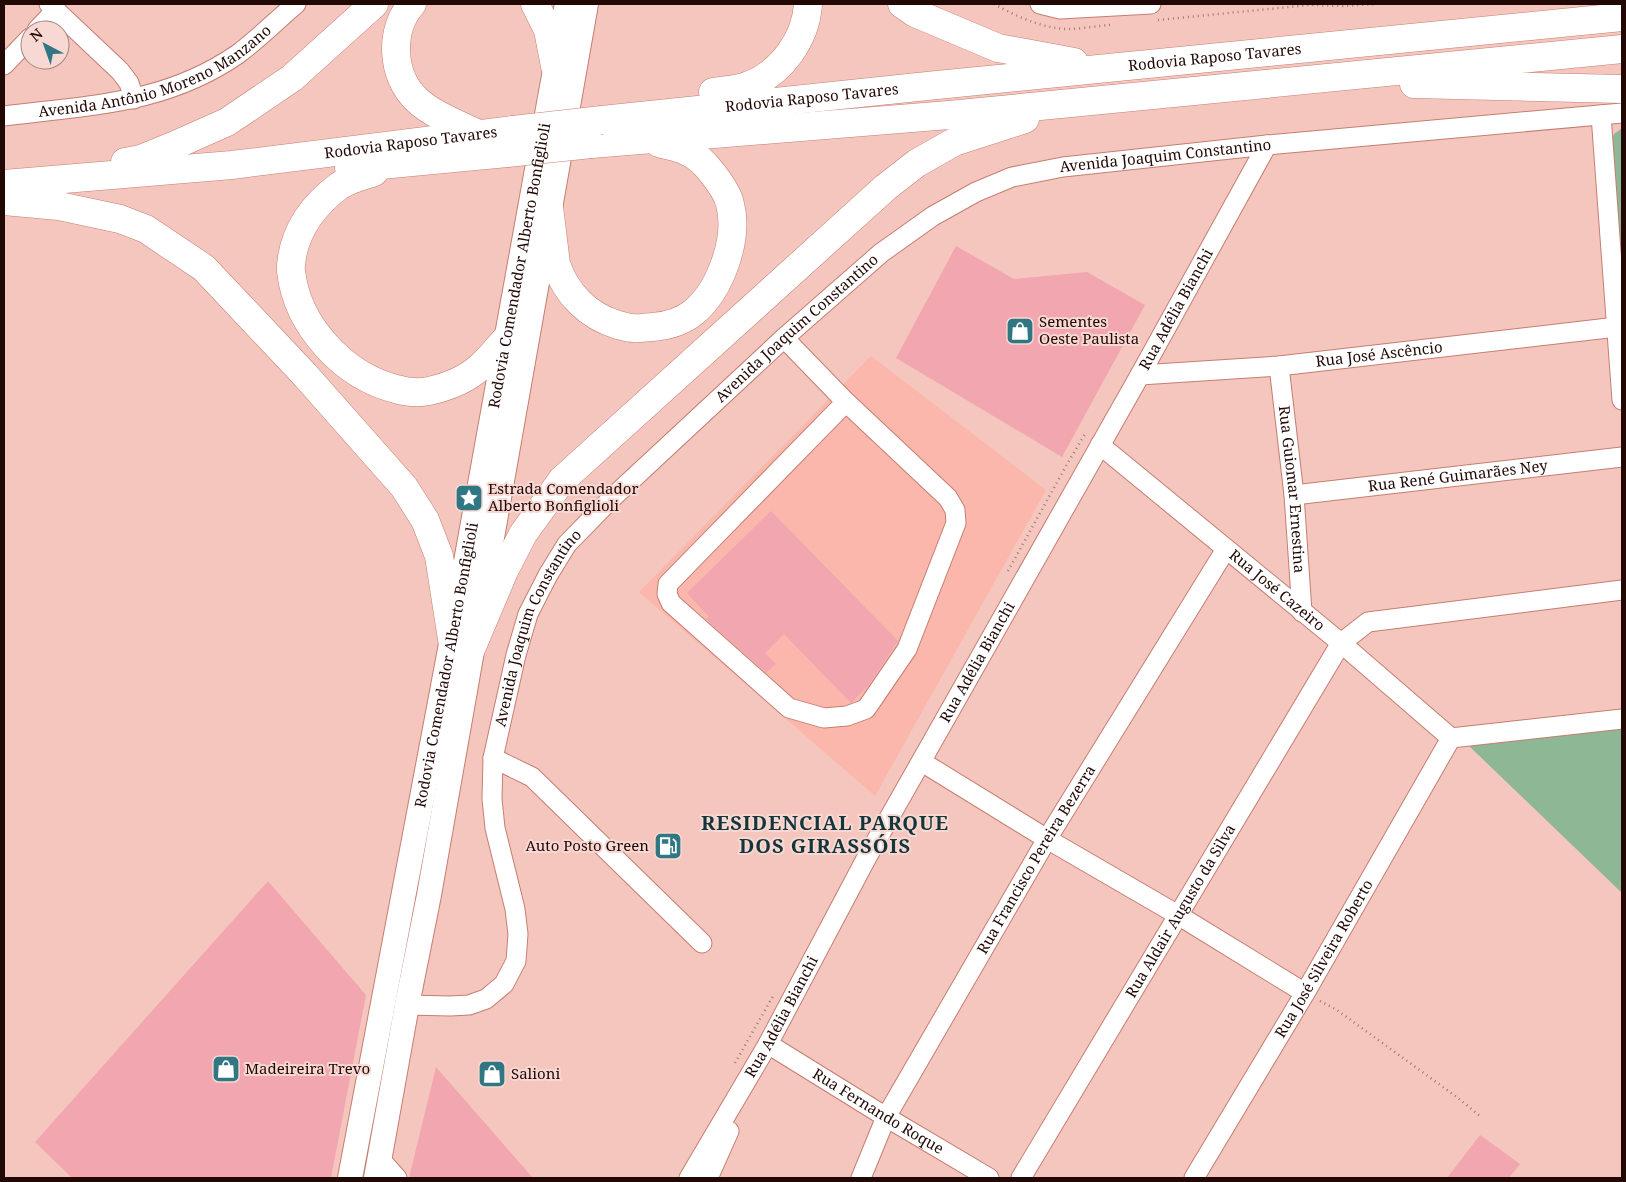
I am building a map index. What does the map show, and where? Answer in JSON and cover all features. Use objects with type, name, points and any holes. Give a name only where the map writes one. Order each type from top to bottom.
[{"type":"highway","points":[[62,178],[141,159],[227,122],[292,78],[374,4]]},
{"type":"highway","points":[[412,4],[406,11],[396,35],[396,58],[404,84],[424,106],[478,134]]},
{"type":"highway","points":[[535,4],[548,30],[555,66]]},
{"type":"highway","points":[[596,132],[666,100],[746,87],[765,77],[785,58],[802,34],[808,4]]},
{"type":"highway","points":[[902,4],[915,13],[998,48],[1108,68]]},
{"type":"highway","name":"Rodovia Raposo Tavares","points":[[4,200],[394,164],[510,142],[1108,68],[1622,17]]},
{"type":"highway","name":"Rodovia Raposo Tavares","points":[[596,132],[647,140],[939,116],[1622,49]]},
{"type":"highway","points":[[1295,81],[1622,89]]},
{"type":"highway","points":[[462,644],[524,534],[562,480],[879,193],[917,163],[954,142],[1079,102]]},
{"type":"highway","name":"Rodovia Raposo Tavares","points":[[4,184],[232,165],[478,134],[510,142]]},
{"type":"highway","points":[[549,207],[556,264],[559,273],[564,285],[581,305],[593,314],[606,321],[632,329],[664,326],[694,312],[716,284],[728,257],[733,226],[730,203],[720,183],[700,160],[689,152],[647,140]]},
{"type":"highway","points":[[394,164],[341,185],[319,203],[303,223],[294,244],[290,270],[297,296],[306,316],[320,338],[337,357],[358,373],[380,386],[405,392],[428,391],[459,380],[480,367],[506,339]]},
{"type":"highway","points":[[4,200],[59,206],[120,219],[146,228],[204,268],[305,375],[404,487],[425,520],[439,556],[462,644]]},
{"type":"main road","name":"Rodovia Comendador Alberto Bonfiglioli","points":[[378,1169],[429,894],[462,644],[506,339],[567,4]]},
{"type":"main road","name":"Rodovia Comendador Alberto Bonfiglioli","points":[[350,1178],[462,644],[549,207],[586,4]]},
{"type":"street","name":"Avenida Antônio Moreno Manzano","points":[[4,116],[106,105],[154,94],[196,79],[238,53],[296,4]]},
{"type":"street","points":[[1040,4],[1060,9],[1151,12]]},
{"type":"street","points":[[44,20],[52,7],[120,71],[129,83],[134,99]]},
{"type":"street","points":[[4,65],[20,48]]},
{"type":"street","name":"Avenida Joaquim Constantino","points":[[407,1005],[469,1005],[486,999],[504,984],[516,961],[518,934],[515,909],[495,828],[492,800],[493,758],[516,655],[528,614],[567,544],[612,498],[784,338],[881,253],[933,216],[976,192],[1012,176],[1063,166],[1622,113]]},
{"type":"street","points":[[1601,116],[1622,400]]},
{"type":"street","name":"Rua Adélia Bianchi","points":[[689,1178],[768,1044],[867,857],[922,762],[1093,439],[1140,375],[1267,146]]},
{"type":"street","name":"Rua José Ascêncio","points":[[1140,375],[1279,366],[1617,327]]},
{"type":"street","points":[[784,338],[846,402],[948,498],[955,510],[956,523],[907,649],[866,709],[847,716],[824,718],[789,708],[671,603],[667,594],[668,584],[846,402]]},
{"type":"street","name":"Rua Guiomar Ernestina","points":[[1279,366],[1294,495],[1302,612]]},
{"type":"street","name":"Rua José Cazeiro","points":[[1093,439],[1341,643],[1451,738]]},
{"type":"street","name":"Rua René Guimarães Ney","points":[[1294,495],[1622,457]]},
{"type":"street","name":"Rua Francisco Pereira Bezerra","points":[[861,1178],[886,1117],[1047,839],[1226,548]]},
{"type":"street","points":[[1341,643],[1368,622],[1622,590]]},
{"type":"street","name":"Rua Aldair Augusto da Silva","points":[[1021,1178],[1341,643]]},
{"type":"street","points":[[1451,738],[1622,719]]},
{"type":"street","name":"Rua José Silveira Roberto","points":[[1194,1178],[1305,993],[1451,738]]},
{"type":"street","points":[[493,758],[532,777],[702,943]]},
{"type":"street","points":[[922,762],[1305,993]]},
{"type":"street","points":[[708,1178],[768,1044]]},
{"type":"street","name":"Rua Fernando Roque","points":[[768,1044],[989,1178]]},
{"type":"street","points":[[378,1169],[397,1178]]},
{"type":"path","points":[[994,4],[1031,21],[1056,28],[1111,25]]},
{"type":"path","points":[[1151,12],[1376,4]]},
{"type":"path","points":[[1003,579],[1066,466],[1093,439]]},
{"type":"path","points":[[1305,993],[1337,1010],[1480,1116]]},
{"type":"path","points":[[734,1065],[772,996]]},
{"type":"shaded area","points":[[871,356],[1046,490],[875,796],[639,592]]},
{"type":"green space","points":[[1621,129],[1622,277],[1610,146],[1614,134]]},
{"type":"green space","points":[[1622,728],[1622,893],[1468,745]]},
{"type":"building","name":"Sementes Oeste Paulista","points":[[956,246],[1014,279],[1087,272],[1145,305],[1062,457],[896,358]]},
{"type":"building","points":[[771,511],[898,641],[868,686],[851,703],[784,634],[765,653],[776,664],[766,673],[706,619],[709,617],[687,593]]},
{"type":"building","name":"Madeireira Trevo","points":[[268,881],[366,995],[331,1178],[72,1178],[35,1142]]},
{"type":"building","points":[[436,1067],[533,1178],[409,1178]]},
{"type":"building","points":[[1480,1135],[1520,1164],[1509,1178],[1447,1178]]},
{"type":"place","name":"Sementes Oeste Paulista","points":[[1020,331]]},
{"type":"place","name":"Estrada Comendador Alberto Bonfiglioli","points":[[469,498]]},
{"type":"place","name":"Auto Posto Green","points":[[668,846]]},
{"type":"place","name":"Madeireira Trevo","points":[[226,1069]]},
{"type":"place","name":"Salioni","points":[[492,1074]]},
{"type":"district","name":"RESIDENCIAL PARQUE DOS GIRASSÓIS","points":[[825,834]]}]
